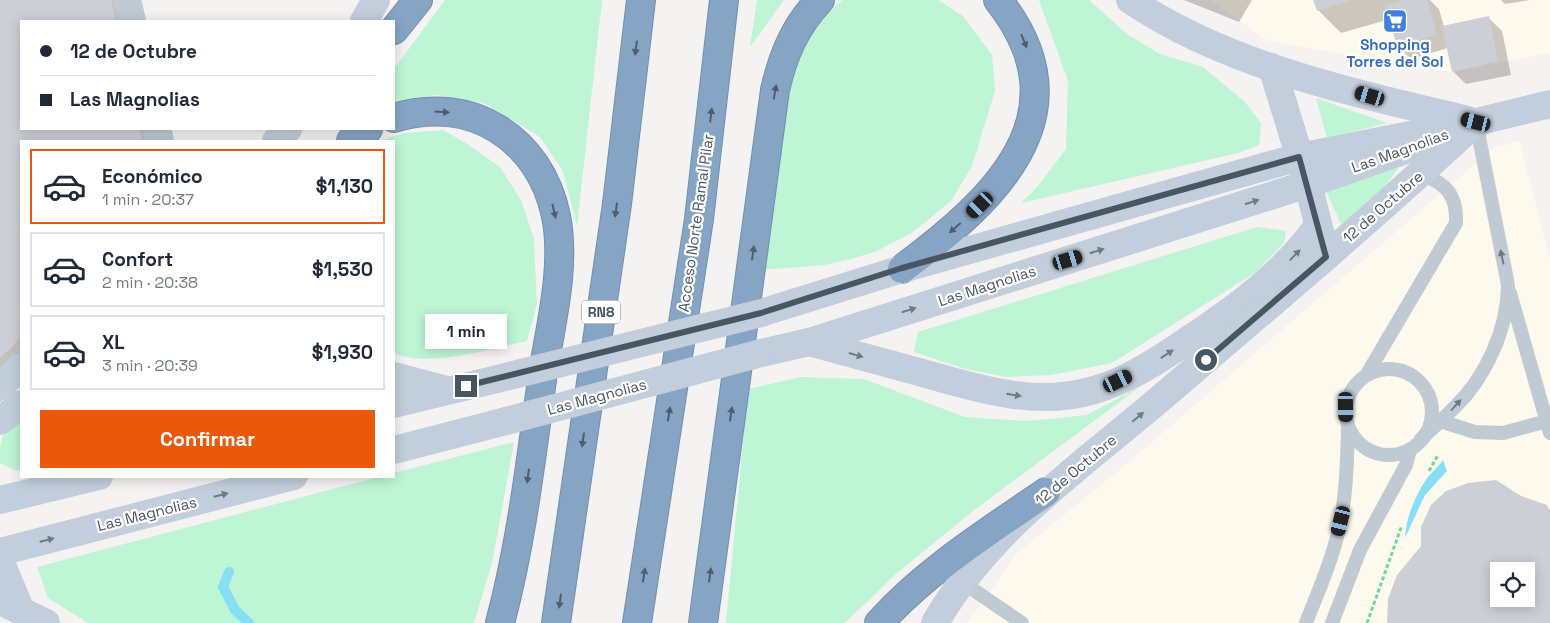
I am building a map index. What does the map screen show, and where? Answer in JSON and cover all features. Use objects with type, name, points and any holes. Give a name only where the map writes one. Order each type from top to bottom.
[{"type":"highway","points":[[395,29],[418,0]]},
{"type":"highway","name":"RN8","points":[[556,623],[617,204],[642,0]]},
{"type":"highway","name":"Acceso Norte Ramal Pilar","points":[[636,623],[699,219],[724,0]]},
{"type":"highway","points":[[703,623],[775,90],[782,60],[790,42],[800,24],[820,0]]},
{"type":"highway","points":[[902,268],[961,223],[996,188],[1019,151],[1027,132],[1035,94],[1031,60],[1018,27],[998,0]]},
{"type":"highway","points":[[395,118],[415,113],[448,112],[467,114],[505,134],[530,157],[546,184],[556,217],[556,284],[518,546],[500,623]]},
{"type":"highway","points":[[352,140],[367,130]]},
{"type":"highway","points":[[879,623],[928,576],[1046,492]]},
{"type":"main road","points":[[365,20],[376,0]]},
{"type":"main road","points":[[1130,0],[1168,24],[1192,36],[1272,67],[1370,96],[1476,122],[1550,104]]},
{"type":"main road","points":[[1272,67],[1308,184],[1326,257]]},
{"type":"main road","name":"Las Magnolias","points":[[395,404],[761,313],[902,268],[1299,157],[1476,122]]},
{"type":"main road","name":"Las Magnolias","points":[[395,450],[809,342],[1376,162],[1476,122]]},
{"type":"main road","name":"12 de Octubre","points":[[935,623],[962,582],[1003,534],[1046,492],[1100,450],[1326,257],[1421,174],[1476,122]]},
{"type":"main road","points":[[277,140],[287,130]]},
{"type":"main road","points":[[809,342],[998,392],[1048,398],[1085,392],[1138,372],[1228,314],[1271,279],[1301,249],[1318,226]]},
{"type":"main road","points":[[0,386],[20,368]]},
{"type":"main road","points":[[395,376],[450,390]]},
{"type":"main road","points":[[0,421],[20,405]]},
{"type":"main road","points":[[0,500],[91,478]]},
{"type":"main road","name":"Las Magnolias","points":[[0,552],[286,478]]},
{"type":"main road","points":[[0,560],[11,607],[46,623]]},
{"type":"street","points":[[127,0],[132,20]]},
{"type":"lane","points":[[1440,421],[1475,432],[1503,433],[1548,427],[1508,286],[1476,122]]},
{"type":"lane","points":[[1306,623],[1333,551],[1341,521],[1347,468],[1348,428],[1346,407],[1348,398],[1359,380],[1367,374],[1456,223],[1457,210],[1451,192],[1436,180],[1421,174]]},
{"type":"lane","points":[[1348,428],[1360,444],[1377,453],[1388,455],[1410,449],[1456,406],[1466,394],[1492,352],[1504,322],[1508,286]]},
{"type":"lane","points":[[1367,374],[1389,369],[1401,370],[1421,382],[1431,403],[1432,415],[1429,426],[1421,439]]},
{"type":"lane","points":[[1332,623],[1360,550],[1406,465],[1410,449]]},
{"type":"lane","points":[[962,582],[1022,623]]},
{"type":"path","points":[[1421,439],[1438,442],[1440,449],[1437,460],[1426,474]]},
{"type":"path","points":[[1367,623],[1404,521]]},
{"type":"shaded area","name":"Shopping Torres del Sol","points":[[1211,0],[1550,0],[1550,53],[1452,72],[1268,41]]},
{"type":"shaded area","points":[[1519,140],[1550,259],[1550,623],[968,623],[1016,554],[1117,472],[1492,149]]},
{"type":"green space","points":[[445,0],[602,0],[577,226],[563,171],[540,137],[486,104],[436,95],[395,101],[395,68]]},
{"type":"green space","points":[[757,0],[784,0],[750,47]]},
{"type":"green space","points":[[842,0],[938,0],[963,16],[992,55],[995,91],[972,166],[951,201],[913,232],[877,251],[851,259],[825,265],[760,270],[771,165],[780,113],[787,88],[795,64],[809,37],[821,21]]},
{"type":"green space","points":[[1039,0],[1089,0],[1127,34],[1160,54],[1203,67],[1245,102],[1261,123],[1259,145],[1238,153],[1021,203],[1038,186],[1066,149],[1068,81]]},
{"type":"green space","points":[[1316,98],[1387,123],[1327,138]]},
{"type":"green space","points":[[443,130],[469,145],[500,167],[521,200],[534,239],[537,304],[527,341],[460,356],[442,358],[424,359],[395,353],[395,140],[382,140],[404,133]]},
{"type":"green space","points":[[1400,166],[1383,189],[1343,228],[1326,191]]},
{"type":"green space","points":[[1257,227],[1286,231],[1284,243],[1256,272],[1112,363],[1052,375],[1006,377],[962,368],[914,352],[918,332]]},
{"type":"green space","points":[[801,377],[864,379],[965,417],[1027,421],[1087,415],[1141,386],[973,511],[897,573],[845,623],[726,623],[748,389]]},
{"type":"green space","points":[[20,421],[20,469],[16,471],[0,463],[1,442],[9,429]]},
{"type":"green space","points":[[514,442],[492,563],[474,623],[88,623],[48,598],[37,567],[374,478],[395,478],[395,473]]},
{"type":"water","points":[[1443,460],[1447,471],[1425,495],[1405,538],[1407,522],[1415,499],[1427,478]]},
{"type":"building","points":[[0,0],[111,0],[116,20],[20,20],[20,130],[139,130],[142,140],[20,140],[20,339],[0,358]]},
{"type":"building","points":[[1313,0],[1352,0],[1317,11]]},
{"type":"building","points":[[1402,0],[1427,0],[1437,35],[1397,46],[1385,5]]},
{"type":"building","points":[[1489,16],[1498,61],[1452,72],[1442,26]]},
{"type":"building","points":[[1496,480],[1521,496],[1547,505],[1550,513],[1550,623],[1387,623],[1388,599],[1397,575],[1421,546],[1421,527],[1431,505],[1446,491],[1468,483]]},
{"type":"waterway","points":[[229,572],[223,587],[235,610],[249,623]]},
{"type":"place","name":"Shopping Torres del Sol","points":[[1395,21]]},
{"type":"route","points":[[466,386],[761,313],[902,268],[1299,157],[1308,184],[1326,257],[1206,360]]}]
